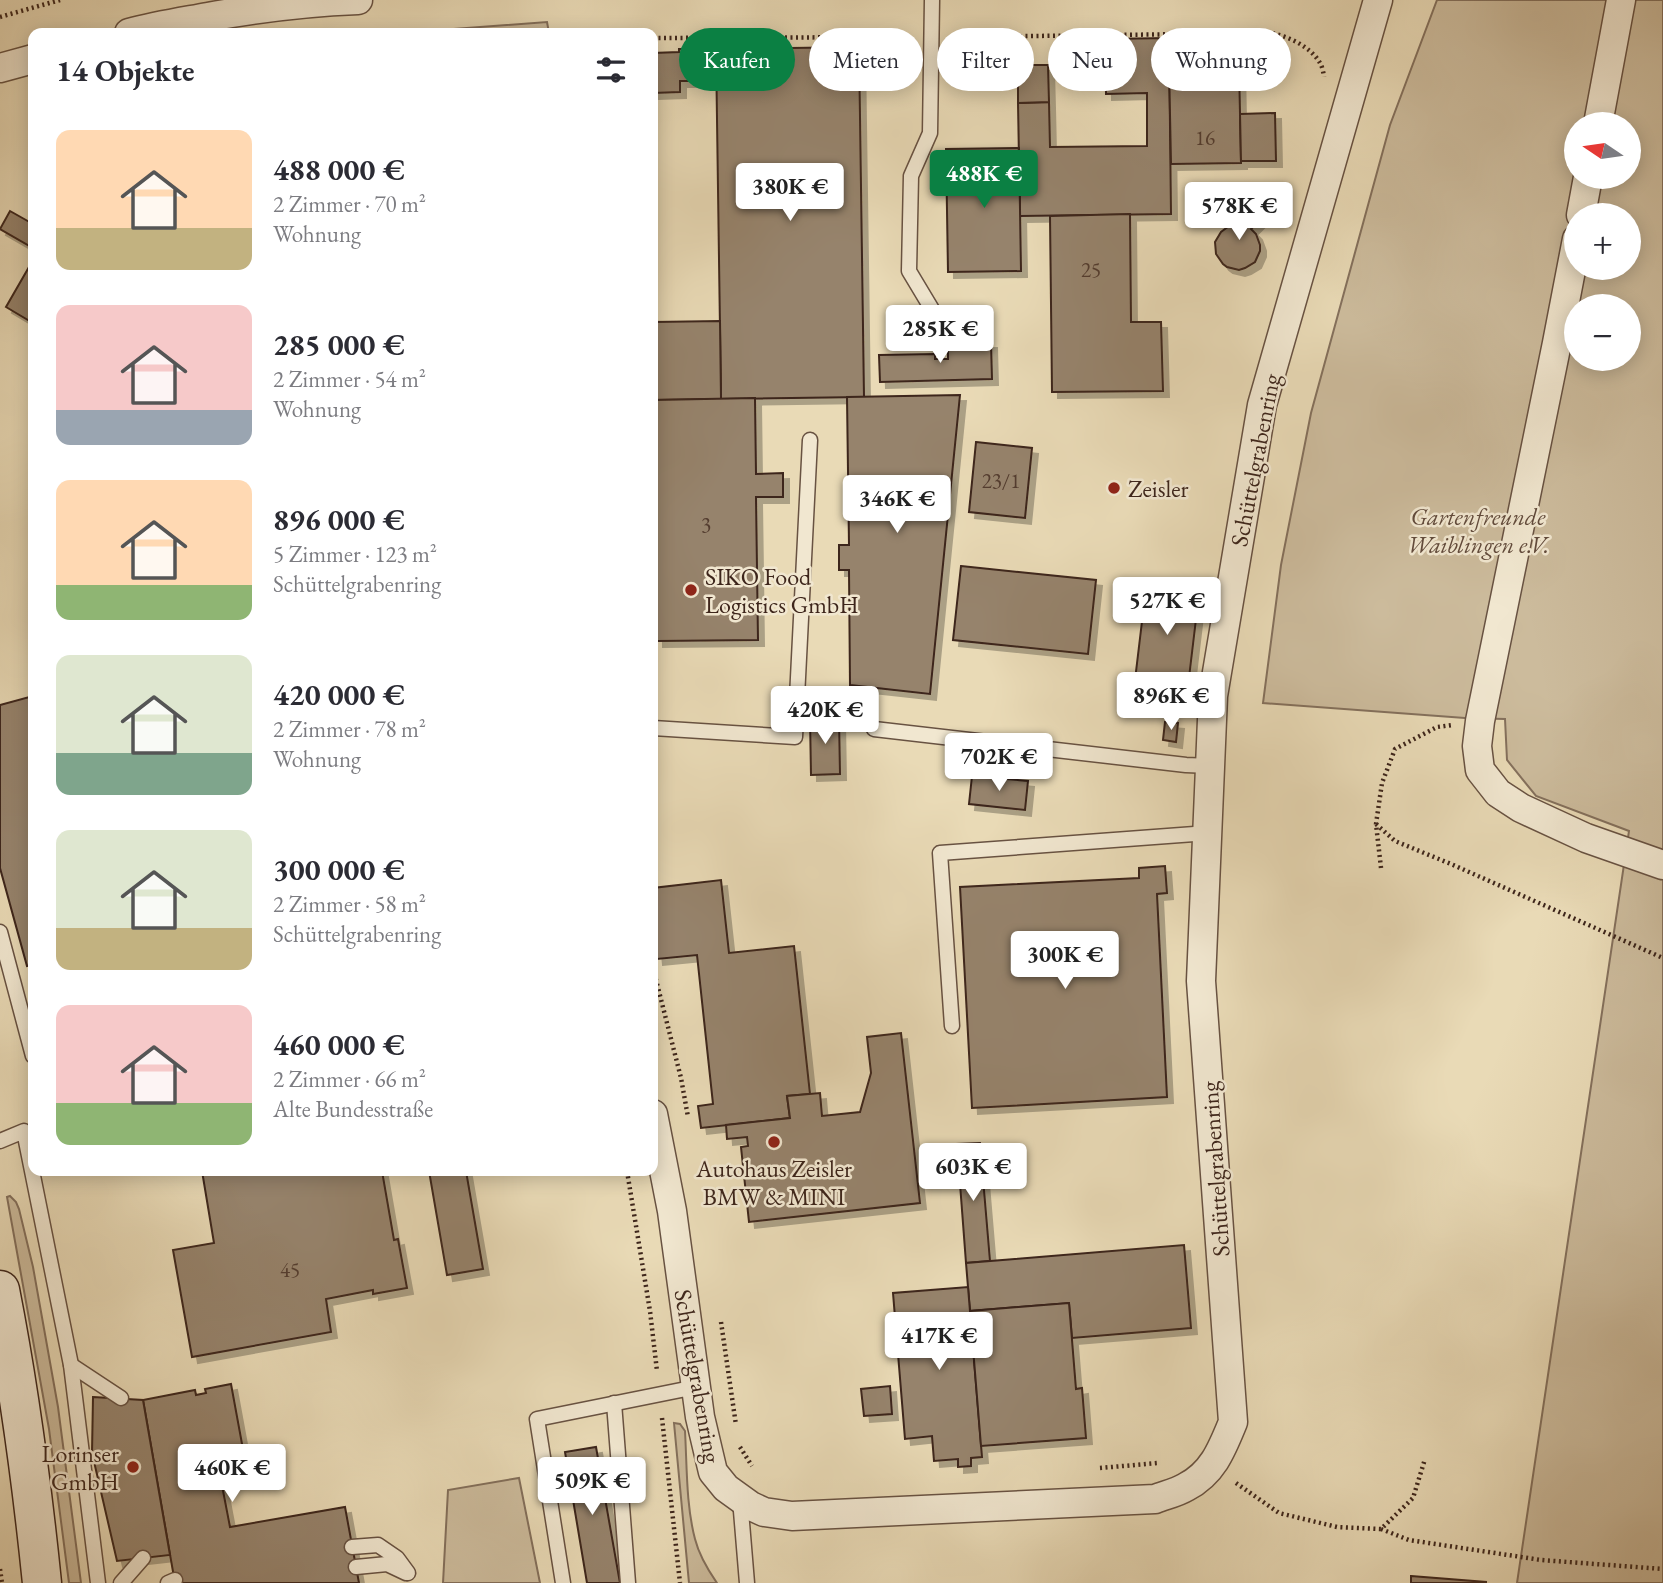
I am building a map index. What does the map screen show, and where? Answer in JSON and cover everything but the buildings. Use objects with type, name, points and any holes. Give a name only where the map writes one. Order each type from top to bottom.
[{"type":"main road","points":[[0,1290],[25,1438],[42,1583]]},
{"type":"street","points":[[148,28],[314,2],[358,0]]},
{"type":"street","name":"Schüttelgrabenring","points":[[658,1140],[672,1211],[700,1417],[713,1472],[726,1488],[740,1499],[764,1512],[792,1516],[1155,1499],[1187,1487],[1212,1467],[1233,1422],[1201,981],[1213,696],[1262,405],[1378,0]]},
{"type":"street","points":[[1600,112],[1621,0]]},
{"type":"street","points":[[0,68],[28,60]]},
{"type":"street","points":[[1569,280],[1480,721],[1477,746],[1480,770],[1498,793],[1521,808],[1586,838],[1663,865]]},
{"type":"lane","points":[[932,0],[930,133],[911,176],[909,271],[939,321],[970,320]]},
{"type":"lane","points":[[658,727],[795,737],[810,440]]},
{"type":"lane","points":[[874,729],[1210,766]]},
{"type":"lane","points":[[952,1026],[940,853],[1208,833]]},
{"type":"lane","points":[[0,932],[28,1037]]},
{"type":"lane","points":[[0,1141],[28,1129]]},
{"type":"lane","points":[[37,1176],[71,1365],[98,1583]]},
{"type":"lane","points":[[71,1365],[121,1398]]},
{"type":"lane","points":[[563,1583],[537,1419],[696,1387]]},
{"type":"lane","points":[[614,1403],[628,1583]]},
{"type":"lane","points":[[740,1499],[747,1583]]},
{"type":"lane","points":[[352,1547],[378,1545],[397,1558],[409,1578]]},
{"type":"lane","points":[[121,1583],[143,1558]]},
{"type":"lane","points":[[356,1567],[387,1563],[409,1578]]},
{"type":"path","points":[[0,17],[60,0]]},
{"type":"path","points":[[658,38],[1272,33],[1287,37],[1312,53],[1322,65],[1326,84]]},
{"type":"path","points":[[1381,868],[1376,824],[1381,783],[1395,749],[1437,727],[1480,721]]},
{"type":"path","points":[[1376,824],[1395,841],[1663,958]]},
{"type":"path","points":[[658,988],[681,1078],[688,1118]]},
{"type":"path","points":[[628,1176],[650,1311],[680,1583]]},
{"type":"path","points":[[720,1317],[737,1435]]},
{"type":"path","points":[[739,1446],[758,1474]]},
{"type":"path","points":[[1381,1529],[1413,1498],[1425,1459]]},
{"type":"path","points":[[1088,1469],[1161,1463]]},
{"type":"path","points":[[1212,1467],[1279,1513],[1337,1527],[1381,1529],[1409,1540],[1541,1560],[1663,1569]]},
{"type":"path","points":[[0,1569],[2,1583]]},
{"type":"green space","name":"Gartenfreunde Waiblingen e.V.","points":[[1437,0],[1663,0],[1663,1583],[1517,1583],[1629,831],[1536,796],[1507,760],[1505,719],[1263,703],[1281,565],[1311,413],[1390,125]]},
{"type":"green space","points":[[547,22],[548,28],[467,28]]},
{"type":"green space","points":[[10,1196],[19,1209],[33,1267],[58,1407],[81,1583],[69,1583],[49,1429],[7,1197]]},
{"type":"green space","points":[[674,1423],[680,1424],[685,1431],[688,1499],[695,1539],[704,1562],[717,1583],[689,1583]]},
{"type":"green space","points":[[519,1478],[540,1583],[443,1583],[448,1490]]},
{"type":"place","name":"Zeisler","points":[[1114,488]]},
{"type":"place","name":"SIKO Food Logistics GmbH","points":[[691,590]]},
{"type":"place","name":"Autohaus Zeisler BMW & MINI","points":[[774,1142]]},
{"type":"place","name":"Lorinser GmbH","points":[[133,1467]]}]
